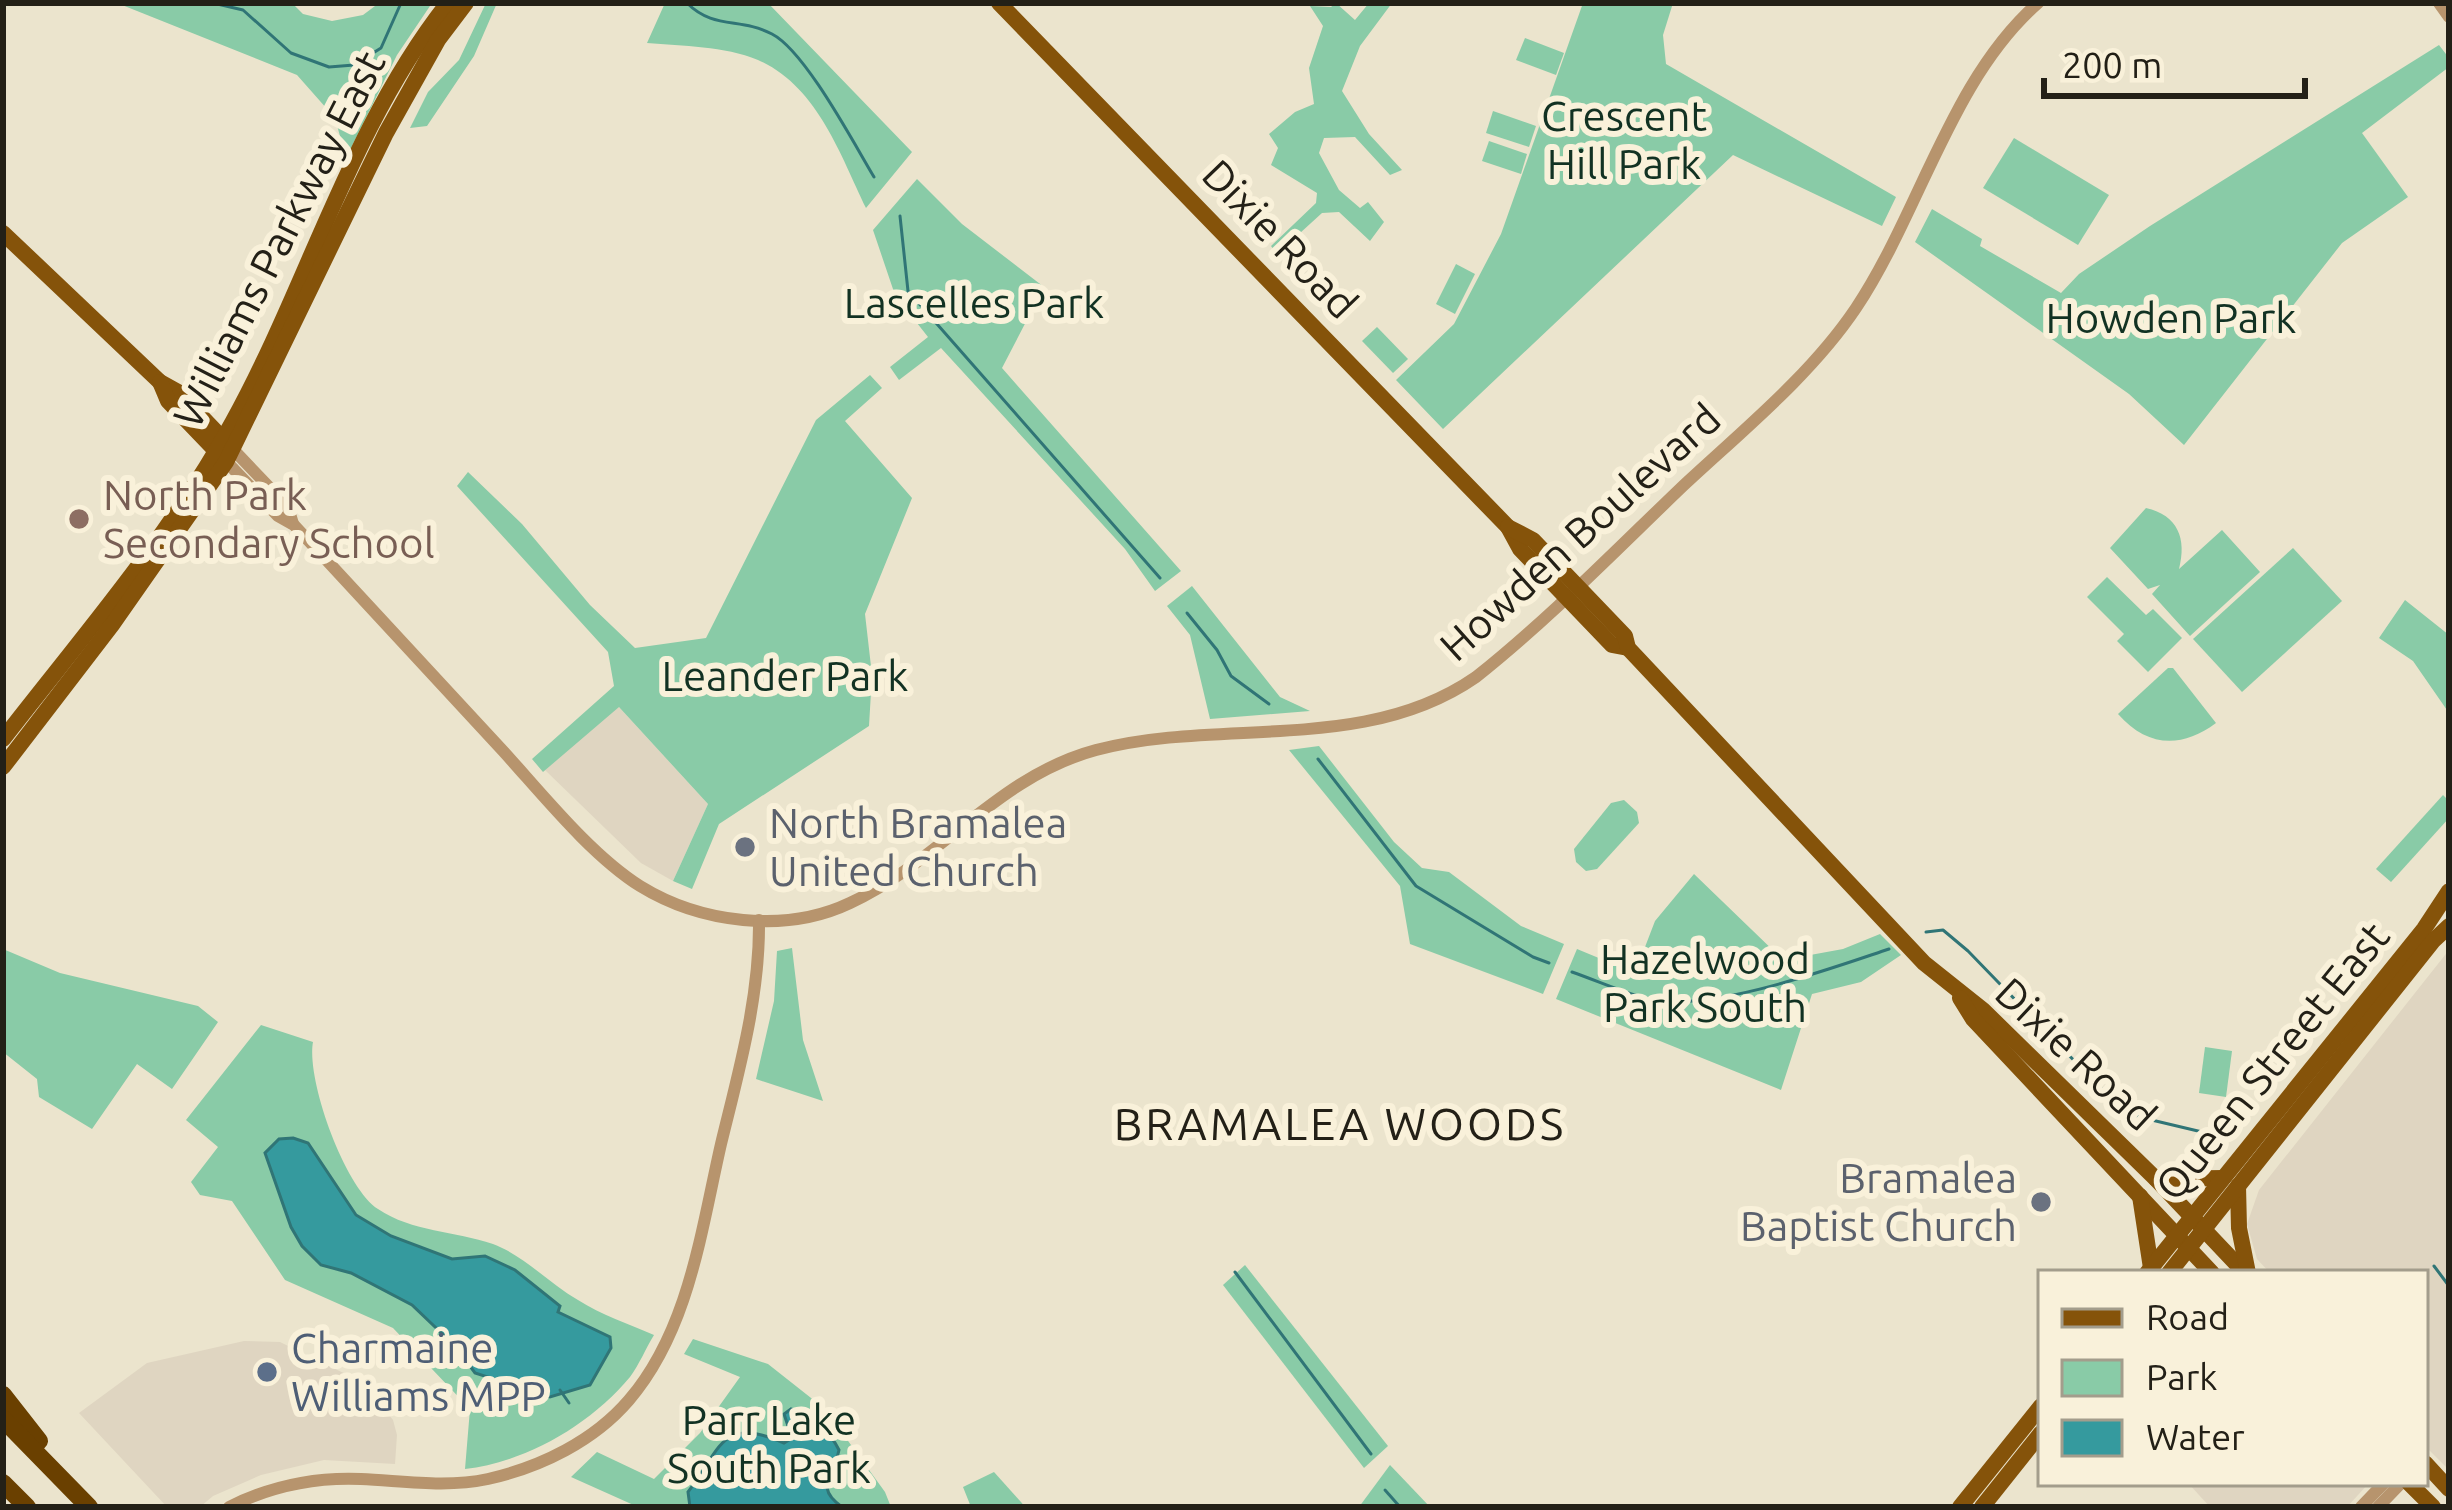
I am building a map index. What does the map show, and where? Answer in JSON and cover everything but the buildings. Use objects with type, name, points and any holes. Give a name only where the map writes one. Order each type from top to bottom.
[{"type":"highway","points":[[3,1395],[68,1485]]},
{"type":"highway","points":[[3,1419],[89,1507]]},
{"type":"highway","points":[[3,1483],[26,1507]]},
{"type":"highway","points":[[3,1498],[13,1507]]},
{"type":"main road","name":"Williams Parkway East","points":[[3,740],[224,450],[370,130],[410,57],[448,3]]},
{"type":"main road","name":"Williams Parkway East","points":[[3,767],[112,625],[224,450],[386,134],[438,40],[466,3]]},
{"type":"main road","name":"Dixie Road","points":[[999,3],[1508,527],[1520,548],[1571,591],[1612,645],[1628,648],[1832,867],[2244,1270]]},
{"type":"main road","points":[[3,233],[160,382],[168,401],[224,450]]},
{"type":"main road","name":"Queen Street East","points":[[2231,1182],[2449,891]]},
{"type":"main road","name":"Queen Street East","points":[[2157,1270],[2449,926]]},
{"type":"main road","name":"Dixie Road","points":[[1956,992],[1973,1019],[2209,1270]]},
{"type":"main road","points":[[2156,1179],[2231,1182],[2246,1270]]},
{"type":"main road","points":[[2140,1196],[2156,1270]]},
{"type":"main road","points":[[1960,1507],[2038,1410]]},
{"type":"main road","points":[[1982,1507],[2038,1437]]},
{"type":"main road","points":[[2428,1466],[2449,1489]]},
{"type":"main road","points":[[2408,1486],[2433,1507]]},
{"type":"street","name":"Howden Boulevard","points":[[224,450],[278,516],[294,525],[622,874],[691,909],[759,920],[797,919],[848,904],[887,881],[1030,776],[1096,750],[1355,724],[1416,709],[1476,677],[1837,333],[1877,273],[1984,65],[2038,3]]},
{"type":"street","points":[[2439,3],[2449,16]]},
{"type":"street","points":[[229,1507],[255,1494],[311,1480],[448,1484],[503,1475],[561,1453],[629,1400],[671,1328],[696,1256],[756,988],[759,920]]},
{"type":"street","points":[[2378,1507],[2402,1486]]},
{"type":"shaded area","points":[[618,706],[708,804],[673,881],[641,863],[545,770]]},
{"type":"shaded area","points":[[2449,950],[2449,1470],[2428,1449],[2428,1270],[2267,1270],[2257,1259],[2247,1224],[2259,1190]]},
{"type":"shaded area","points":[[244,1341],[280,1342],[364,1383],[393,1420],[395,1464],[324,1460],[261,1475],[213,1496],[200,1507],[167,1507],[79,1413],[147,1363]]},
{"type":"shaded area","points":[[2191,1486],[2366,1486],[2347,1507],[2210,1507]]},
{"type":"green space","points":[[117,3],[292,3],[303,14],[332,21],[363,15],[379,3],[432,3],[397,55],[346,158],[335,118],[297,75]]},
{"type":"green space","points":[[486,3],[497,3],[474,56],[427,126],[410,128],[428,92],[459,60]]},
{"type":"green space","points":[[665,3],[768,3],[912,152],[866,208],[824,124],[796,86],[779,72],[731,52],[647,43]]},
{"type":"green space","points":[[1336,3],[1355,20],[1369,3],[1392,3],[1360,46],[1342,91],[1369,134],[1402,170],[1390,175],[1355,137],[1324,138],[1319,153],[1339,190],[1360,208],[1368,202],[1384,222],[1370,241],[1339,212],[1322,213],[1277,254],[1271,246],[1316,203],[1317,193],[1271,165],[1278,148],[1269,134],[1295,112],[1314,104],[1309,68],[1323,26],[1310,6]]},
{"type":"green space","name":"Crescent Hill Park","points":[[1583,3],[1673,3],[1663,35],[1666,64],[1896,197],[1882,226],[1733,155],[1443,429],[1396,380],[1454,324],[1501,234]]},
{"type":"green space","points":[[1525,38],[1564,53],[1556,75],[1516,60]]},
{"type":"green space","name":"Howden Park","points":[[2439,45],[2449,58],[2449,67],[2362,133],[2408,197],[2342,243],[2184,445],[2129,394],[1915,242],[1932,209],[1982,239],[1980,246],[2061,293],[2079,274],[2150,226]]},
{"type":"green space","points":[[1493,111],[1536,126],[1529,147],[1486,133]]},
{"type":"green space","points":[[2014,138],[2109,195],[2078,245],[1983,188]]},
{"type":"green space","points":[[1489,141],[1527,154],[1521,174],[1482,161]]},
{"type":"green space","name":"Lascelles Park","points":[[917,179],[962,224],[1044,287],[1002,368],[1181,571],[1155,591],[1125,549],[941,348],[899,380],[890,367],[928,337],[895,295],[873,230]]},
{"type":"green space","points":[[1456,264],[1475,274],[1455,314],[1436,304]]},
{"type":"green space","points":[[1377,327],[1408,359],[1393,373],[1362,341]]},
{"type":"green space","name":"Leander Park","points":[[870,375],[882,388],[845,421],[912,498],[865,614],[872,675],[869,726],[719,824],[692,889],[673,881],[708,804],[619,707],[543,772],[532,759],[614,686],[608,652],[457,486],[468,472],[635,648],[706,638],[816,420]]},
{"type":"green space","points":[[2146,508],[2166,516],[2178,530],[2179,569],[2222,530],[2260,572],[2190,636],[2152,594],[2160,585],[2148,589],[2110,548]]},
{"type":"green space","points":[[2293,548],[2342,601],[2242,692],[2193,639]]},
{"type":"green space","points":[[2107,577],[2146,615],[2153,609],[2182,638],[2148,672],[2117,641],[2124,634],[2087,597]]},
{"type":"green space","points":[[1192,586],[1280,697],[1310,711],[1210,719],[1190,635],[1167,606]]},
{"type":"green space","points":[[2405,600],[2449,635],[2449,713],[2413,661],[2379,638]]},
{"type":"green space","points":[[2173,668],[2216,723],[2190,737],[2165,741],[2141,733],[2118,714]]},
{"type":"green space","points":[[1319,746],[1394,842],[1422,868],[1449,872],[1521,926],[1564,944],[1543,994],[1410,944],[1400,886],[1289,750]]},
{"type":"green space","points":[[2443,795],[2449,801],[2449,818],[2391,882],[2376,869]]},
{"type":"green space","points":[[1624,800],[1637,812],[1639,823],[1597,869],[1586,871],[1576,862],[1574,849],[1611,803]]},
{"type":"green space","name":"Hazelwood Park South","points":[[1694,874],[1783,960],[1843,949],[1880,934],[1901,955],[1861,982],[1812,994],[1781,1090],[1556,999],[1577,949],[1635,973],[1655,921]]},
{"type":"green space","points":[[792,948],[803,1040],[823,1101],[756,1079],[774,1001],[777,951]]},
{"type":"green space","points":[[3,949],[60,973],[198,1006],[218,1022],[172,1089],[137,1064],[92,1129],[39,1097],[37,1079],[3,1052]]},
{"type":"green space","points":[[261,1025],[313,1042],[316,1081],[330,1132],[353,1179],[378,1209],[405,1222],[504,1249],[587,1305],[654,1335],[633,1372],[596,1411],[533,1449],[465,1469],[470,1409],[393,1328],[285,1280],[232,1201],[200,1195],[191,1182],[218,1147],[186,1120]]},
{"type":"green space","points":[[2205,1047],[2232,1051],[2226,1097],[2199,1093]]},
{"type":"green space","points":[[1245,1265],[1388,1446],[1364,1468],[1223,1285]]},
{"type":"green space","name":"Parr Lake South Park","points":[[693,1339],[768,1364],[825,1409],[891,1507],[638,1507],[571,1477],[597,1452],[654,1479],[700,1433],[740,1377],[684,1354]]},
{"type":"green space","points":[[1390,1465],[1430,1507],[1359,1507]]},
{"type":"green space","points":[[994,1472],[1025,1507],[971,1507],[963,1487]]},
{"type":"water","points":[[279,1139],[308,1143],[356,1215],[391,1236],[452,1259],[485,1256],[515,1270],[560,1306],[558,1312],[610,1337],[611,1348],[590,1385],[550,1397],[475,1373],[456,1347],[412,1305],[351,1273],[321,1265],[291,1227],[265,1153]]},
{"type":"water","points":[[791,1409],[820,1425],[839,1450],[827,1488],[842,1507],[690,1507],[688,1492],[726,1440],[748,1433],[784,1443],[792,1438],[784,1414]]},
{"type":"waterway","points":[[213,3],[243,10],[291,53],[329,67],[354,65],[381,48],[401,3]]},
{"type":"waterway","points":[[687,3],[707,17],[760,29],[785,44],[828,99],[874,177]]},
{"type":"waterway","points":[[900,216],[908,291],[1160,578]]},
{"type":"waterway","points":[[1187,613],[1231,676],[1269,704]]},
{"type":"waterway","points":[[1318,759],[1416,886],[1549,963]]},
{"type":"waterway","points":[[1926,932],[1943,930],[1968,951],[2119,1107],[2139,1117],[2219,1136]]},
{"type":"waterway","points":[[1572,972],[1652,1000],[1678,1002],[1771,986],[1889,949]]},
{"type":"waterway","points":[[2434,1266],[2449,1286]]},
{"type":"waterway","points":[[1235,1272],[1371,1454]]},
{"type":"waterway","points":[[560,1390],[569,1403]]},
{"type":"waterway","points":[[1385,1490],[1400,1507]]},
{"type":"place","name":"North Park Secondary School","points":[[79,519]]},
{"type":"place","name":"North Bramalea United Church","points":[[745,847]]},
{"type":"place","name":"Bramalea Baptist Church","points":[[2041,1202]]},
{"type":"place","name":"Charmaine Williams MPP","points":[[267,1372]]},
{"type":"district","name":"BRAMALEA WOODS","points":[[1340,1124]]}]
